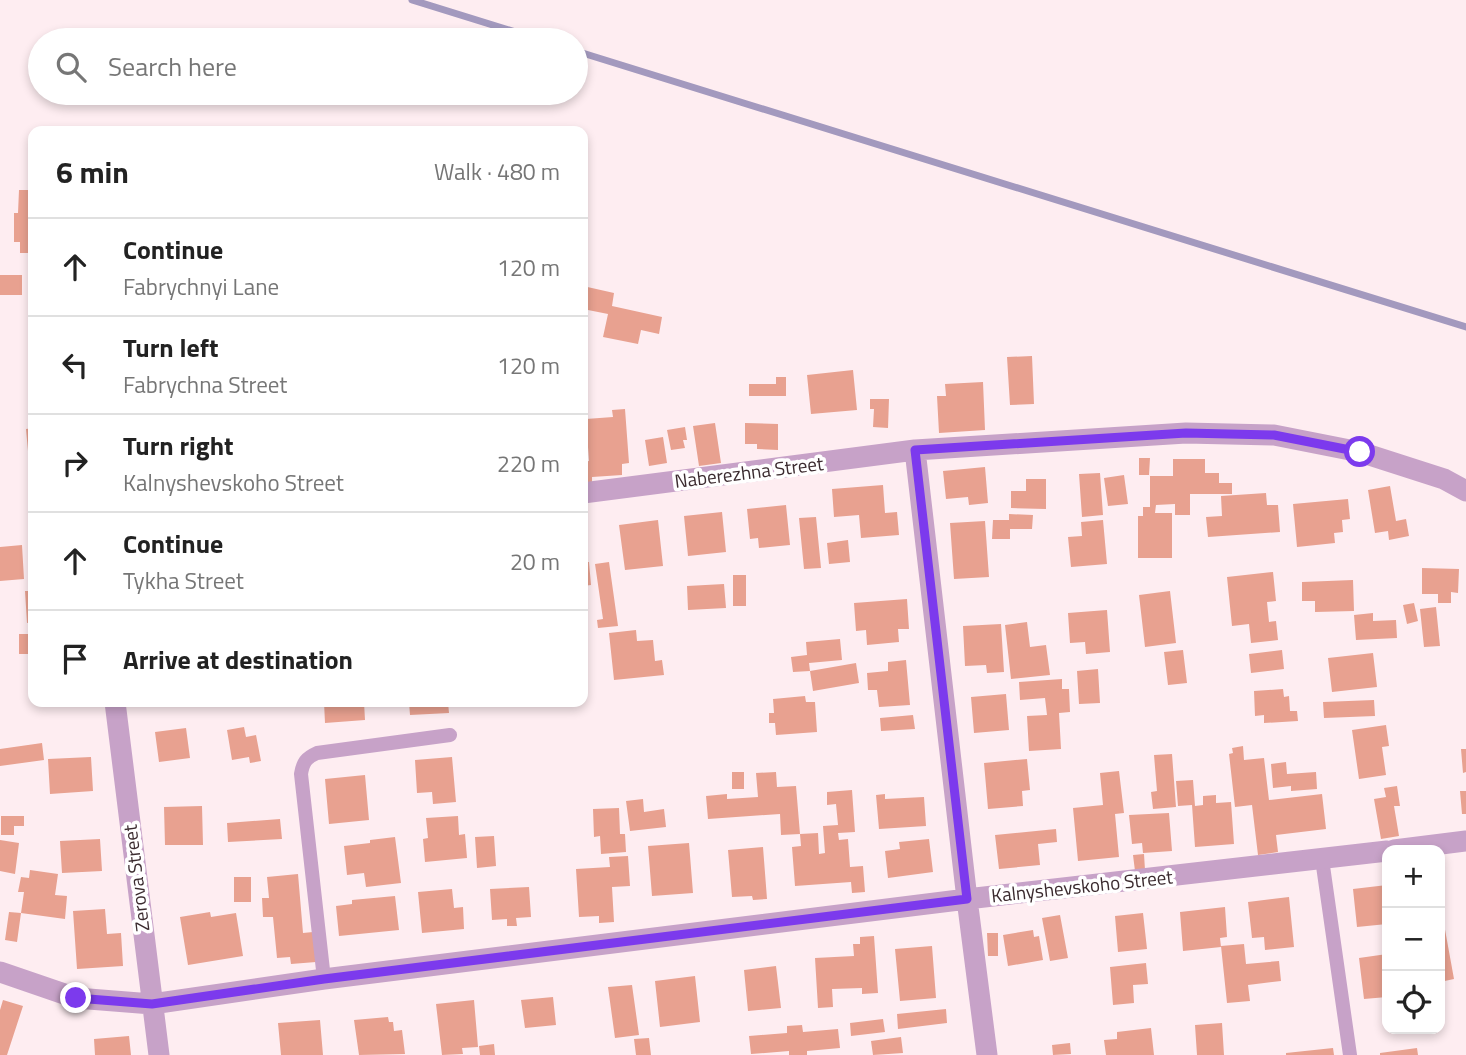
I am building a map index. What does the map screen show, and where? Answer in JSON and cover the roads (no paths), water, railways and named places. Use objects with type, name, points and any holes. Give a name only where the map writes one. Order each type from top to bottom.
[{"type":"street","name":"Naberezhna Street","points":[[588,492],[915,450],[1186,433],[1274,435],[1360,452],[1444,479],[1466,491]]},
{"type":"street","points":[[915,450],[987,1055]]},
{"type":"street","name":"Zerova Street","points":[[116,707],[159,1055]]},
{"type":"street","points":[[1434,845],[1466,841]]},
{"type":"street","name":"Kalnyshevskoho Street","points":[[0,972],[76,998],[152,1004],[324,979],[967,899],[1382,852]]},
{"type":"lane","points":[[324,979],[302,764],[317,753],[450,735]]},
{"type":"lane","points":[[1322,859],[1350,1055]]},
{"type":"waterway","points":[[412,0],[502,28]]},
{"type":"waterway","points":[[588,55],[1466,327]]}]
